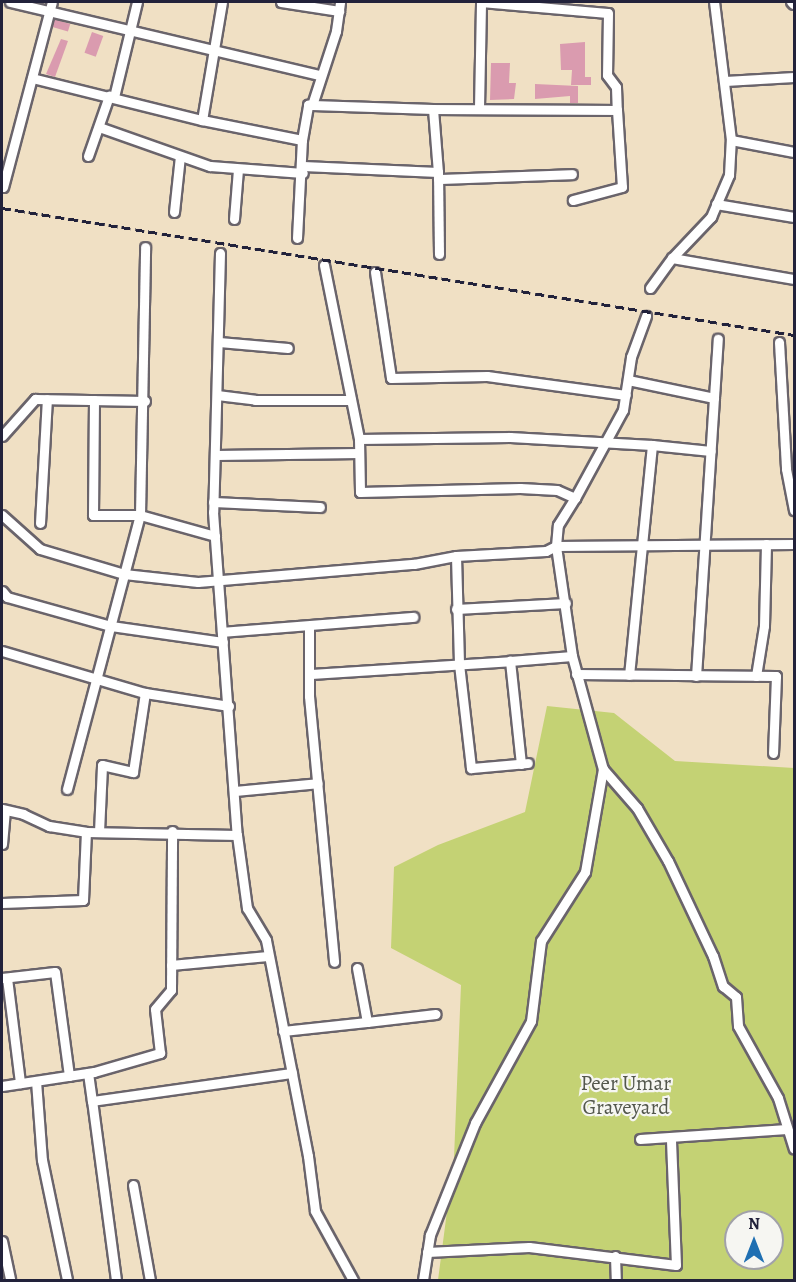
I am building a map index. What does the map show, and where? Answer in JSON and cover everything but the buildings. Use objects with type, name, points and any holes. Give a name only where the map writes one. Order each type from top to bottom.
[{"type":"street","points":[[10,2],[52,6],[130,29],[320,75]]},
{"type":"street","points":[[88,156],[111,97],[137,2]]},
{"type":"street","points":[[202,120],[222,2]]},
{"type":"street","points":[[281,2],[340,6],[312,105]]},
{"type":"street","points":[[479,108],[481,2],[608,13],[607,75],[616,87],[622,187],[573,200]]},
{"type":"street","points":[[650,288],[672,258],[711,217],[729,175],[731,140],[714,2]]},
{"type":"street","points":[[3,187],[52,6]]},
{"type":"street","points":[[725,81],[795,77]]},
{"type":"street","points":[[32,78],[202,120],[302,140]]},
{"type":"street","points":[[297,238],[303,170],[302,140],[308,105],[433,110],[479,108],[617,110]]},
{"type":"street","points":[[433,110],[438,175],[439,254]]},
{"type":"street","points":[[99,128],[210,166],[238,169],[438,175],[572,174]]},
{"type":"street","points":[[731,140],[795,152]]},
{"type":"street","points":[[174,212],[180,156]]},
{"type":"street","points":[[234,219],[238,169]]},
{"type":"street","points":[[717,204],[795,217]]},
{"type":"street","points":[[67,789],[140,515],[145,401],[146,247]]},
{"type":"street","points":[[220,253],[213,502],[215,578],[229,706],[237,835],[247,908],[266,940],[292,1073],[315,1211],[353,1281]]},
{"type":"street","points":[[672,258],[795,279]]},
{"type":"street","points":[[324,265],[358,439],[360,492],[520,488],[557,490],[575,498]]},
{"type":"street","points":[[375,272],[391,378],[488,375],[626,395]]},
{"type":"street","points":[[646,316],[631,357],[626,395],[607,444],[558,525],[556,546],[572,656],[603,769],[637,808],[668,861],[713,956],[723,986],[736,998],[738,1026],[778,1098],[795,1149]]},
{"type":"street","points":[[696,676],[718,339]]},
{"type":"street","points":[[219,342],[288,348]]},
{"type":"street","points":[[778,342],[786,469],[795,510]]},
{"type":"street","points":[[628,380],[714,398]]},
{"type":"street","points":[[217,395],[255,400],[351,400]]},
{"type":"street","points":[[2,436],[29,402],[47,399],[145,401]]},
{"type":"street","points":[[40,523],[47,399]]},
{"type":"street","points":[[94,400],[93,515],[140,515],[215,536]]},
{"type":"street","points":[[358,439],[510,437],[652,445],[711,451]]},
{"type":"street","points":[[629,675],[652,445]]},
{"type":"street","points":[[216,456],[359,453]]},
{"type":"street","points":[[213,502],[320,507]]},
{"type":"street","points":[[2,515],[40,549],[124,574],[198,582],[215,578],[414,564],[456,556],[546,551],[556,546],[795,544]]},
{"type":"street","points":[[756,676],[764,626],[766,544]]},
{"type":"street","points":[[456,556],[459,664],[471,768],[525,764],[510,661]]},
{"type":"street","points":[[2,591],[7,597],[111,626],[223,642]]},
{"type":"street","points":[[456,609],[566,603]]},
{"type":"street","points":[[222,632],[414,617]]},
{"type":"street","points":[[309,626],[311,674],[309,696],[334,962]]},
{"type":"street","points":[[2,651],[145,693],[229,706]]},
{"type":"street","points":[[311,674],[572,656]]},
{"type":"street","points":[[576,674],[776,676],[773,753]]},
{"type":"street","points":[[99,832],[102,765],[133,772],[145,693]]},
{"type":"street","points":[[423,1281],[427,1251],[475,1123],[531,1021],[542,941],[585,872],[603,769]]},
{"type":"street","points":[[234,791],[318,783]]},
{"type":"street","points":[[2,844],[3,809],[49,826],[86,832],[172,831],[237,835]]},
{"type":"street","points":[[2,1086],[88,1073],[160,1053],[155,1009],[171,990],[172,831]]},
{"type":"street","points":[[2,903],[83,900],[86,832]]},
{"type":"street","points":[[171,965],[268,956]]},
{"type":"street","points":[[357,968],[367,1023]]},
{"type":"street","points":[[20,1083],[4,978],[55,972],[69,1076]]},
{"type":"street","points":[[283,1031],[436,1014]]},
{"type":"street","points":[[88,1073],[116,1281]]},
{"type":"street","points":[[92,1101],[292,1073]]},
{"type":"street","points":[[36,1081],[42,1160],[67,1281]]},
{"type":"street","points":[[640,1139],[671,1139],[787,1129]]},
{"type":"street","points":[[427,1251],[529,1246],[676,1265],[671,1139]]},
{"type":"street","points":[[133,1185],[150,1281]]},
{"type":"street","points":[[2,1241],[10,1281]]},
{"type":"street","points":[[615,1256],[616,1281]]},
{"type":"green space","name":"Peer Umar Graveyard","points":[[547,706],[614,713],[675,761],[794,768],[794,1280],[438,1280],[454,1158],[461,985],[391,948],[394,867],[438,845],[525,812]]},
{"type":"railway","points":[[2,208],[794,335]]}]
